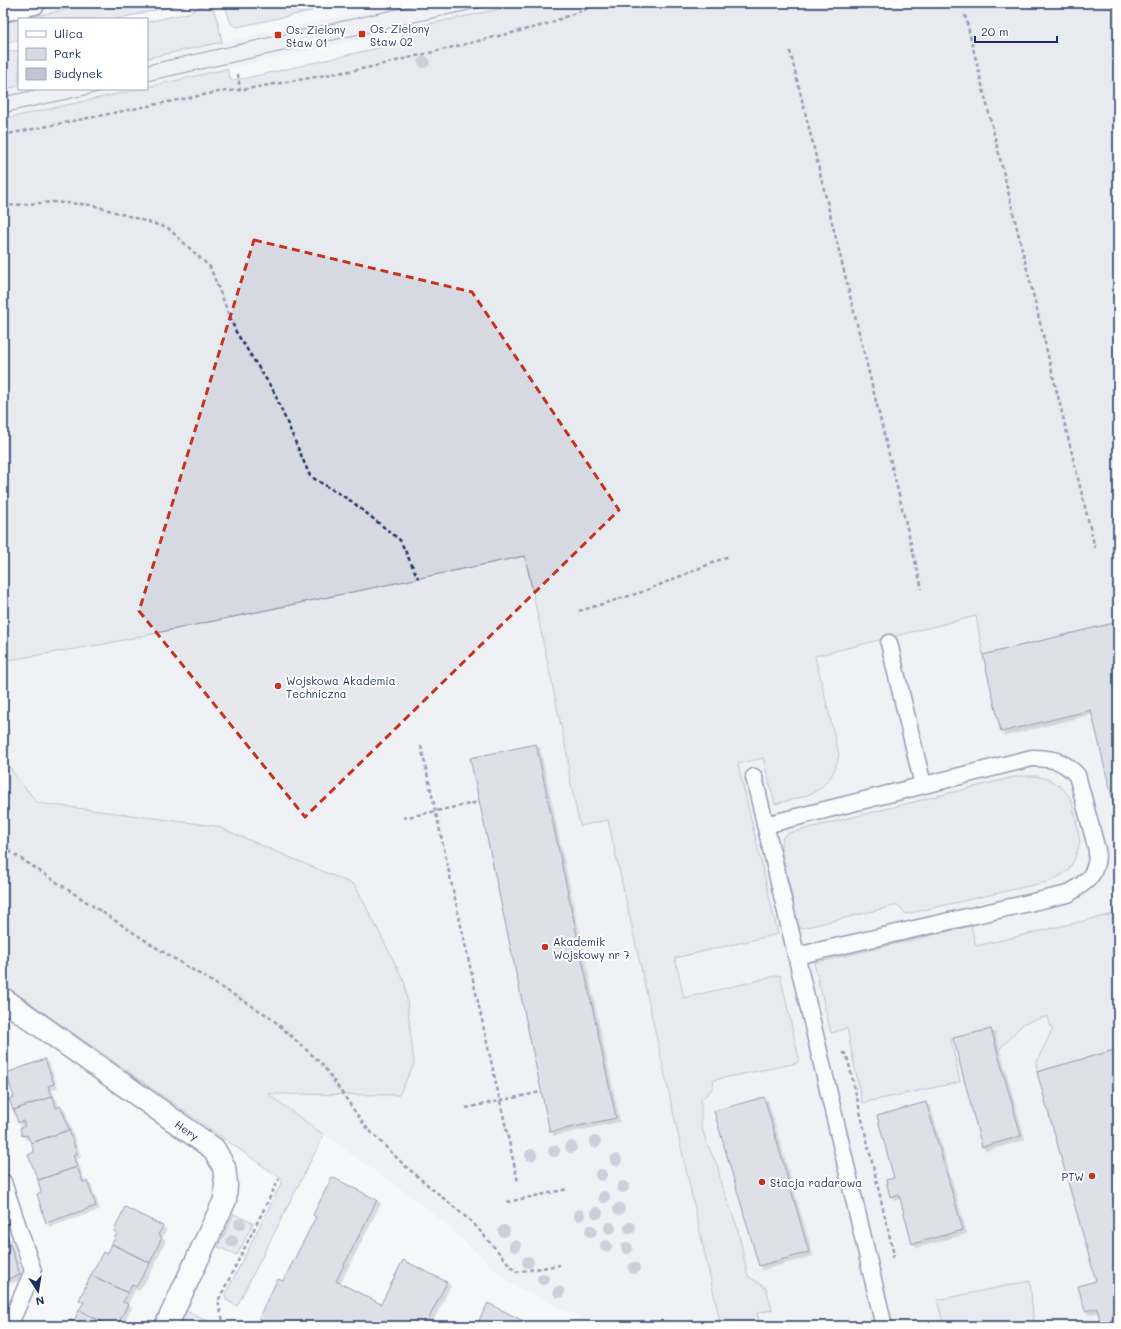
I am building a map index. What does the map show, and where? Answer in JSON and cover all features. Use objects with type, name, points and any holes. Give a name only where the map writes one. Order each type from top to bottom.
[{"type":"street","points":[[3,10],[34,3]]},
{"type":"street","name":"Hery","points":[[3,999],[214,1149],[224,1167],[226,1184],[225,1200],[166,1326]]},
{"type":"lane","points":[[889,642],[923,785]]},
{"type":"lane","points":[[765,825],[1032,758],[1059,761],[1069,767],[1077,775],[1097,850],[1098,860],[1092,874],[1086,882],[1068,894],[796,956]]},
{"type":"lane","points":[[754,777],[884,1326]]},
{"type":"lane","points":[[3,1184],[33,1271],[9,1326]]},
{"type":"path","points":[[3,135],[218,92],[240,90],[367,68],[544,25],[602,3]]},
{"type":"path","points":[[965,15],[1095,548]]},
{"type":"path","points":[[790,51],[922,589]]},
{"type":"path","points":[[238,74],[240,90]]},
{"type":"path","points":[[3,206],[53,202],[92,206],[168,228],[210,267],[236,332],[273,390],[310,476],[351,501],[400,540],[418,578]]},
{"type":"path","points":[[579,611],[642,592],[729,556]]},
{"type":"path","points":[[421,746],[518,1182]]},
{"type":"path","points":[[403,818],[479,802]]},
{"type":"path","points":[[3,847],[160,950],[270,1017],[322,1064],[365,1126],[404,1165],[473,1223],[516,1272],[560,1265]]},
{"type":"path","points":[[466,1108],[541,1092]]},
{"type":"path","points":[[220,1326],[222,1321],[218,1301],[279,1179]]},
{"type":"path","points":[[507,1202],[568,1189]]},
{"type":"highlighted area","points":[[254,240],[472,292],[619,510],[305,817],[139,611]]},
{"type":"shaded area","points":[[402,3],[528,3],[148,87],[148,58]]},
{"type":"shaded area","name":"Wojskowa Akademia Techniczna","points":[[465,65],[614,720],[1118,551],[1118,1326],[595,1326],[510,1283],[431,1211],[267,1094],[3,910],[3,166]]},
{"type":"shaded area","points":[[18,86],[18,90],[135,90],[3,119],[3,89]]},
{"type":"green space","points":[[95,3],[187,3],[120,18],[27,18]]},
{"type":"green space","points":[[207,3],[211,3],[218,22],[222,42],[148,58],[148,22],[188,13]]},
{"type":"green space","points":[[224,3],[335,3],[311,8],[312,11],[237,27],[231,24]]},
{"type":"green space","points":[[528,3],[1118,3],[1118,622],[983,655],[976,616],[815,656],[839,755],[830,778],[824,785],[808,795],[775,804],[763,758],[738,764],[778,934],[675,958],[684,998],[780,975],[799,1058],[797,1063],[714,1080],[712,1089],[701,1100],[701,1125],[707,1144],[718,1167],[721,1184],[737,1226],[748,1276],[766,1288],[772,1310],[757,1313],[760,1326],[721,1326],[608,820],[580,826],[569,774],[568,759],[525,556],[104,644],[3,661],[3,119],[135,90],[148,90],[148,87],[227,69],[231,80],[247,78],[404,42],[401,30]]},
{"type":"green space","points":[[18,20],[18,40],[3,44],[3,23]]},
{"type":"green space","points":[[18,50],[18,86],[3,89],[3,53]]},
{"type":"green space","points":[[3,755],[16,777],[38,803],[216,826],[355,885],[405,983],[414,1064],[399,1095],[268,1094],[324,1135],[237,1306],[226,1300],[225,1295],[283,1180],[3,984]]},
{"type":"green space","points":[[1018,776],[1037,776],[1050,780],[1060,786],[1070,797],[1080,842],[1075,858],[1068,871],[1051,881],[906,914],[898,905],[799,929],[781,848],[783,837],[789,833]]},
{"type":"green space","points":[[1118,913],[1118,1049],[1037,1072],[1036,1063],[1052,1030],[1048,1016],[1024,1023],[997,1052],[991,1029],[951,1040],[960,1082],[862,1103],[847,1028],[831,1033],[814,963],[971,926],[976,946]]},
{"type":"green space","points":[[234,1214],[253,1223],[237,1255],[218,1247]]},
{"type":"green space","points":[[1030,1281],[1034,1326],[944,1326],[937,1300]]},
{"type":"green space","points":[[186,1311],[213,1324],[212,1326],[187,1326],[180,1323]]},
{"type":"building","points":[[1118,622],[1118,823],[1091,710],[1001,732],[983,655]]},
{"type":"building","name":"Akademik Wojskowy nr 7","points":[[536,744],[616,1118],[550,1132],[470,758]]},
{"type":"building","points":[[991,1029],[1021,1136],[982,1147],[953,1038]]},
{"type":"building","name":"PTW","points":[[1118,1049],[1118,1319],[1101,1324],[1097,1308],[1085,1311],[1078,1286],[1096,1281],[1037,1072]]},
{"type":"building","points":[[45,1059],[54,1084],[48,1086],[52,1097],[13,1110],[9,1099],[14,1097],[6,1073]]},
{"type":"building","points":[[53,1096],[56,1108],[61,1106],[69,1130],[31,1143],[27,1135],[22,1136],[20,1128],[25,1126],[23,1121],[18,1123],[14,1110]]},
{"type":"building","name":"Stacja radarowa","points":[[764,1097],[809,1252],[759,1266],[714,1111]]},
{"type":"building","points":[[926,1102],[963,1230],[912,1244],[899,1194],[890,1197],[886,1180],[894,1178],[877,1116]]},
{"type":"building","points":[[69,1130],[77,1154],[73,1155],[77,1167],[38,1180],[28,1155],[34,1152],[31,1143]]},
{"type":"building","points":[[77,1167],[83,1182],[87,1181],[96,1206],[46,1223],[37,1194],[41,1192],[38,1180]]},
{"type":"building","points":[[332,1177],[377,1200],[336,1281],[381,1304],[403,1260],[447,1282],[425,1326],[314,1326],[309,1324],[307,1326],[256,1326],[278,1279],[283,1281],[316,1217],[313,1215]]},
{"type":"building","points":[[125,1207],[163,1226],[158,1235],[162,1237],[150,1263],[112,1244],[117,1233],[114,1231]]},
{"type":"building","points":[[7,1236],[20,1275],[3,1281],[3,1237]]},
{"type":"building","points":[[112,1244],[150,1263],[136,1287],[132,1285],[128,1293],[91,1275],[103,1252],[107,1254]]},
{"type":"building","points":[[91,1275],[128,1293],[123,1302],[128,1304],[117,1326],[110,1326],[79,1310],[84,1302],[79,1300]]},
{"type":"building","points":[[488,1303],[533,1326],[476,1326]]},
{"type":"building","points":[[79,1310],[110,1326],[67,1326],[70,1320],[74,1321]]},
{"type":"tram line","points":[[148,65],[424,3]]},
{"type":"tram line","points":[[148,81],[501,3]]},
{"type":"tram line","points":[[3,97],[34,90]]},
{"type":"tram line","points":[[3,113],[108,90]]},
{"type":"place","name":"Os. Zielony Staw 02","points":[[362,34]]},
{"type":"place","name":"Os. Zielony Staw 01","points":[[278,35]]},
{"type":"place","name":"Wojskowa Akademia Techniczna","points":[[278,686]]},
{"type":"place","name":"Akademik Wojskowy nr 7","points":[[545,947]]},
{"type":"place","name":"PTW","points":[[1092,1176]]},
{"type":"place","name":"Stacja radarowa","points":[[762,1182]]}]
